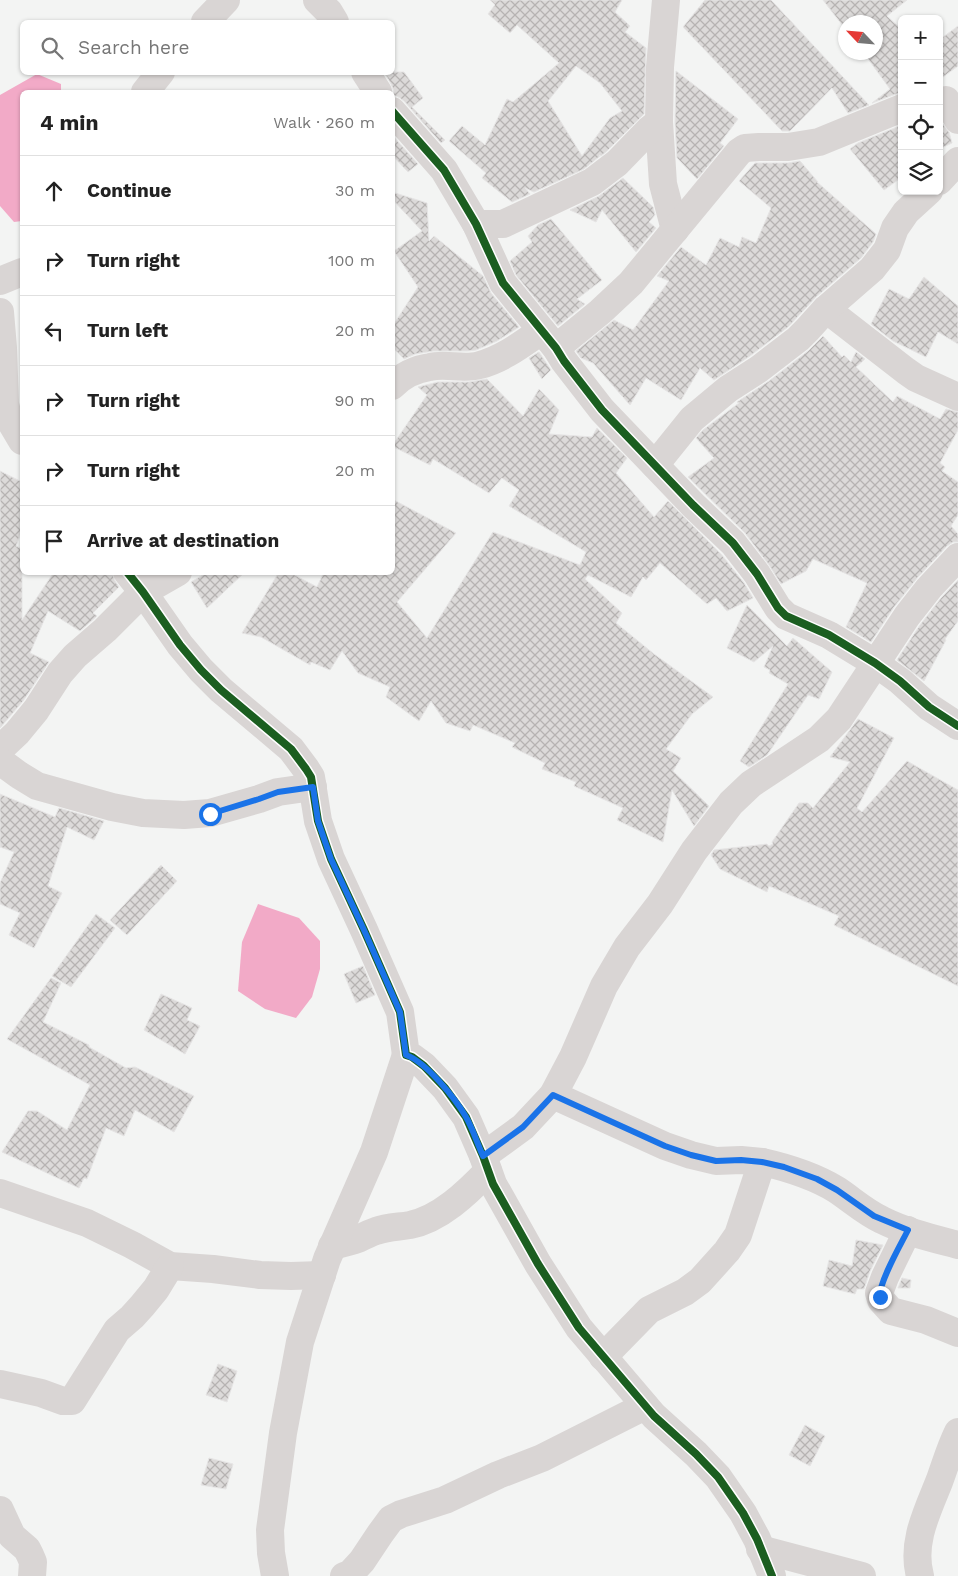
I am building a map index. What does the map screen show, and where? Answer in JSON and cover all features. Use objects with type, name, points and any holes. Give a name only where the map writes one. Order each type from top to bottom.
[{"type":"street","points":[[207,20],[226,0]]},
{"type":"street","points":[[316,0],[329,12],[334,20]]},
{"type":"street","points":[[666,0],[660,67],[659,122],[663,184],[675,230]]},
{"type":"street","points":[[147,90],[159,75]]},
{"type":"street","points":[[367,75],[377,90]]},
{"type":"street","points":[[395,383],[409,374],[431,366],[479,366],[548,340],[600,312],[631,283],[739,152],[745,148],[788,147],[819,142],[898,110]]},
{"type":"street","points":[[395,114],[444,170],[476,224],[502,283],[602,410],[693,505],[733,543],[757,574],[775,606],[793,620],[829,635],[875,664],[900,681],[928,707],[958,726]]},
{"type":"street","points":[[476,224],[503,224],[592,182],[617,163],[648,130],[659,122]]},
{"type":"street","points":[[943,177],[958,160]]},
{"type":"street","points":[[655,465],[692,420],[728,389],[759,369],[798,339],[826,309],[879,262],[887,250],[895,228],[906,212],[925,195]]},
{"type":"street","points":[[0,281],[20,273]]},
{"type":"street","points":[[826,309],[916,378],[958,397]]},
{"type":"street","points":[[0,312],[4,394],[11,431]]},
{"type":"street","points":[[332,1246],[358,1239],[388,1227],[410,1225],[425,1221],[467,1192],[485,1164],[553,1095],[573,1058],[604,986],[627,947],[660,904],[694,851],[731,804],[751,784],[819,739],[839,720],[906,616],[958,557]]},
{"type":"street","points":[[0,749],[17,734],[68,664],[105,630],[135,582],[165,575]]},
{"type":"street","points":[[135,582],[180,645],[210,680],[291,749],[311,777],[318,821],[331,859],[400,1012],[406,1055],[374,1152],[332,1246],[300,1342],[270,1530],[270,1553],[275,1576]]},
{"type":"street","points":[[0,761],[37,786],[112,808],[143,813],[210,814],[278,792],[313,787]]},
{"type":"street","points":[[406,1055],[424,1066],[466,1117],[493,1184],[538,1264],[579,1328],[645,1406],[718,1477],[744,1513],[772,1576]]},
{"type":"street","points":[[553,1095],[665,1146],[691,1155],[716,1161],[741,1160],[762,1162],[784,1167],[817,1179],[837,1190],[874,1216],[908,1230],[958,1243]]},
{"type":"street","points":[[603,1357],[649,1310],[684,1292],[700,1281],[727,1251],[740,1230],[762,1162]]},
{"type":"street","points":[[0,1193],[87,1223],[170,1266],[260,1275],[322,1275]]},
{"type":"street","points":[[908,1230],[885,1277],[879,1293],[881,1300],[891,1311],[926,1320],[958,1334]]},
{"type":"street","points":[[0,1384],[41,1393],[63,1401],[72,1400],[117,1330],[142,1306],[156,1289],[170,1266]]},
{"type":"street","points":[[344,1576],[355,1570],[380,1534],[396,1516],[445,1500],[498,1475],[542,1458],[645,1406]]},
{"type":"street","points":[[920,1576],[918,1562],[920,1534],[926,1512],[958,1432]]},
{"type":"street","points":[[0,1510],[12,1536],[22,1544],[30,1555],[33,1562],[32,1576]]},
{"type":"street","points":[[760,1549],[862,1576]]},
{"type":"shaded area","points":[[35,75],[61,84],[61,90],[20,90],[20,221],[14,222],[0,206],[0,95]]},
{"type":"shaded area","points":[[258,904],[299,918],[320,941],[320,969],[312,997],[296,1018],[265,1009],[238,991],[242,942]]},
{"type":"building","points":[[490,0],[622,0],[615,12],[630,26],[625,32],[646,48],[644,114],[607,151],[601,156],[599,155],[584,169],[534,192],[525,188],[530,194],[512,202],[482,178],[486,173],[449,141],[462,126],[485,145],[507,99],[513,102],[559,63],[517,25],[510,33],[488,14],[495,5]],"holes":[[[576,66],[600,83],[622,111],[610,118],[582,156],[548,101]]]},
{"type":"building","points":[[705,0],[771,0],[869,105],[848,113],[832,88],[790,131],[782,131],[683,27]]},
{"type":"building","points":[[823,0],[907,0],[887,16],[898,26],[898,94],[872,103],[890,89],[869,60],[883,60],[883,15],[838,15],[838,20]]},
{"type":"building","points":[[958,26],[958,66],[943,77],[943,60],[943,37]]},
{"type":"building","points":[[676,71],[738,119],[720,143],[724,146],[697,179],[677,158],[675,122]]},
{"type":"building","points":[[395,72],[404,72],[423,98],[412,107],[445,140],[441,143],[404,101],[395,96],[395,90],[386,75],[395,75]]},
{"type":"building","points":[[943,124],[949,132],[952,143],[943,147]]},
{"type":"building","points":[[898,127],[898,180],[884,190],[850,149],[858,143]]},
{"type":"building","points":[[395,138],[418,164],[408,172],[395,158]]},
{"type":"building","points":[[800,161],[817,182],[876,234],[873,242],[861,258],[816,297],[788,327],[750,356],[714,380],[700,368],[681,400],[646,378],[630,405],[593,363],[581,358],[576,351],[614,320],[633,330],[669,281],[657,276],[681,247],[706,265],[720,238],[739,247],[742,237],[756,243],[771,208],[739,181],[755,163]]},
{"type":"building","points":[[623,178],[653,207],[655,215],[649,222],[656,228],[636,252],[602,210],[596,222],[570,210],[599,196]]},
{"type":"building","points":[[395,193],[427,203],[429,241],[434,236],[483,276],[491,293],[519,327],[497,341],[476,350],[433,351],[415,354],[404,359],[395,350],[395,322],[418,287],[395,250],[422,231],[395,202]]},
{"type":"building","points":[[551,219],[602,280],[577,299],[585,304],[558,326],[516,275],[510,261],[532,242],[528,236],[538,225]]},
{"type":"building","points":[[924,277],[958,306],[958,344],[938,332],[926,357],[893,341],[871,324],[889,289],[909,299]]},
{"type":"building","points":[[823,336],[842,357],[844,355],[851,362],[856,352],[865,359],[856,367],[893,402],[897,396],[940,419],[946,409],[958,412],[958,430],[940,463],[945,467],[942,471],[958,482],[958,515],[951,526],[958,534],[958,542],[953,542],[947,546],[918,577],[894,607],[871,642],[846,627],[867,583],[813,559],[806,571],[781,584],[745,533],[688,477],[714,458],[696,438],[703,430],[739,403],[737,402],[769,381],[808,351]]},
{"type":"building","points":[[539,352],[551,370],[542,379],[529,358]]},
{"type":"building","points":[[487,379],[523,416],[539,389],[559,410],[549,434],[592,437],[597,428],[627,458],[616,473],[654,517],[668,501],[721,554],[744,583],[753,598],[727,611],[716,598],[707,604],[660,563],[646,580],[643,577],[631,597],[588,575],[585,579],[622,613],[616,623],[654,654],[713,697],[692,714],[666,749],[681,758],[673,771],[709,806],[694,826],[672,790],[663,842],[617,820],[623,808],[574,786],[576,782],[542,769],[545,763],[512,747],[515,743],[473,725],[470,731],[446,723],[431,701],[419,721],[386,697],[390,687],[358,673],[342,651],[330,670],[311,662],[310,665],[261,637],[242,633],[277,575],[295,575],[317,587],[323,575],[395,575],[395,501],[456,533],[397,602],[427,638],[493,532],[580,565],[586,552],[509,506],[519,490],[502,478],[489,493],[433,459],[430,465],[395,448],[395,442],[427,395],[418,387],[438,382],[469,382]]},
{"type":"building","points":[[0,471],[20,481],[20,535],[16,546],[20,548],[22,620],[52,575],[113,575],[119,587],[93,613],[97,616],[80,631],[48,611],[30,653],[49,662],[23,701],[0,728]]},
{"type":"building","points":[[203,575],[242,575],[207,608],[191,582]]},
{"type":"building","points":[[958,580],[958,621],[945,639],[924,681],[897,660],[920,625]]},
{"type":"building","points":[[747,605],[787,646],[793,638],[832,672],[819,699],[808,695],[767,755],[749,767],[740,761],[788,684],[769,673],[770,670],[764,667],[773,646],[754,662],[727,648]]},
{"type":"building","points":[[858,719],[894,738],[857,808],[862,812],[907,761],[958,790],[958,986],[834,925],[839,916],[769,886],[767,892],[720,869],[711,855],[714,850],[767,844],[769,846],[773,844],[772,842],[799,803],[808,803],[813,808],[850,762],[830,757]]},
{"type":"building","points":[[0,794],[55,817],[59,808],[104,821],[94,840],[67,827],[48,886],[62,893],[34,948],[9,935],[20,913],[0,904],[0,883],[14,852],[0,847]]},
{"type":"building","points":[[161,865],[177,881],[127,935],[110,920]]},
{"type":"building","points":[[96,914],[115,928],[71,987],[52,976]]},
{"type":"building","points":[[363,966],[375,995],[356,1003],[344,974]]},
{"type":"building","points":[[51,978],[61,983],[43,1022],[89,1045],[89,1047],[126,1068],[135,1067],[194,1096],[174,1132],[135,1110],[124,1136],[106,1128],[87,1179],[84,1178],[79,1188],[2,1152],[28,1111],[37,1111],[67,1130],[90,1085],[7,1039]]},
{"type":"building","points":[[161,994],[192,1008],[187,1020],[200,1026],[185,1054],[144,1030]]},
{"type":"building","points":[[856,1240],[883,1245],[870,1271],[864,1289],[857,1289],[855,1294],[823,1286],[829,1260],[852,1266]]},
{"type":"building","points":[[902,1278],[911,1280],[910,1288],[898,1288]]},
{"type":"building","points":[[218,1364],[237,1371],[227,1402],[206,1395]]},
{"type":"building","points":[[805,1425],[825,1436],[810,1466],[789,1455]]},
{"type":"building","points":[[209,1458],[233,1464],[226,1489],[201,1485]]},
{"type":"cycle path","points":[[395,114],[444,170],[476,224],[503,283],[556,348],[602,410],[693,505],[733,543],[757,574],[778,608],[786,616],[829,635],[875,663],[900,681],[929,707],[958,726]]},
{"type":"cycle path","points":[[129,575],[180,645],[201,670],[221,690],[291,749],[306,769],[311,777],[318,821],[331,859],[400,1012],[406,1055],[424,1066],[445,1088],[466,1117],[493,1184],[538,1264],[579,1328],[654,1416],[718,1477],[743,1513],[757,1539],[772,1576]]},
{"type":"route","points":[[210,814],[278,792],[313,787],[318,821],[331,859],[400,1012],[406,1055],[424,1066],[445,1088],[466,1117],[483,1156],[523,1127],[553,1095],[665,1146],[707,1160],[725,1162],[750,1160],[784,1167],[817,1179],[837,1190],[874,1216],[908,1230],[885,1277],[879,1293],[880,1297]]}]
